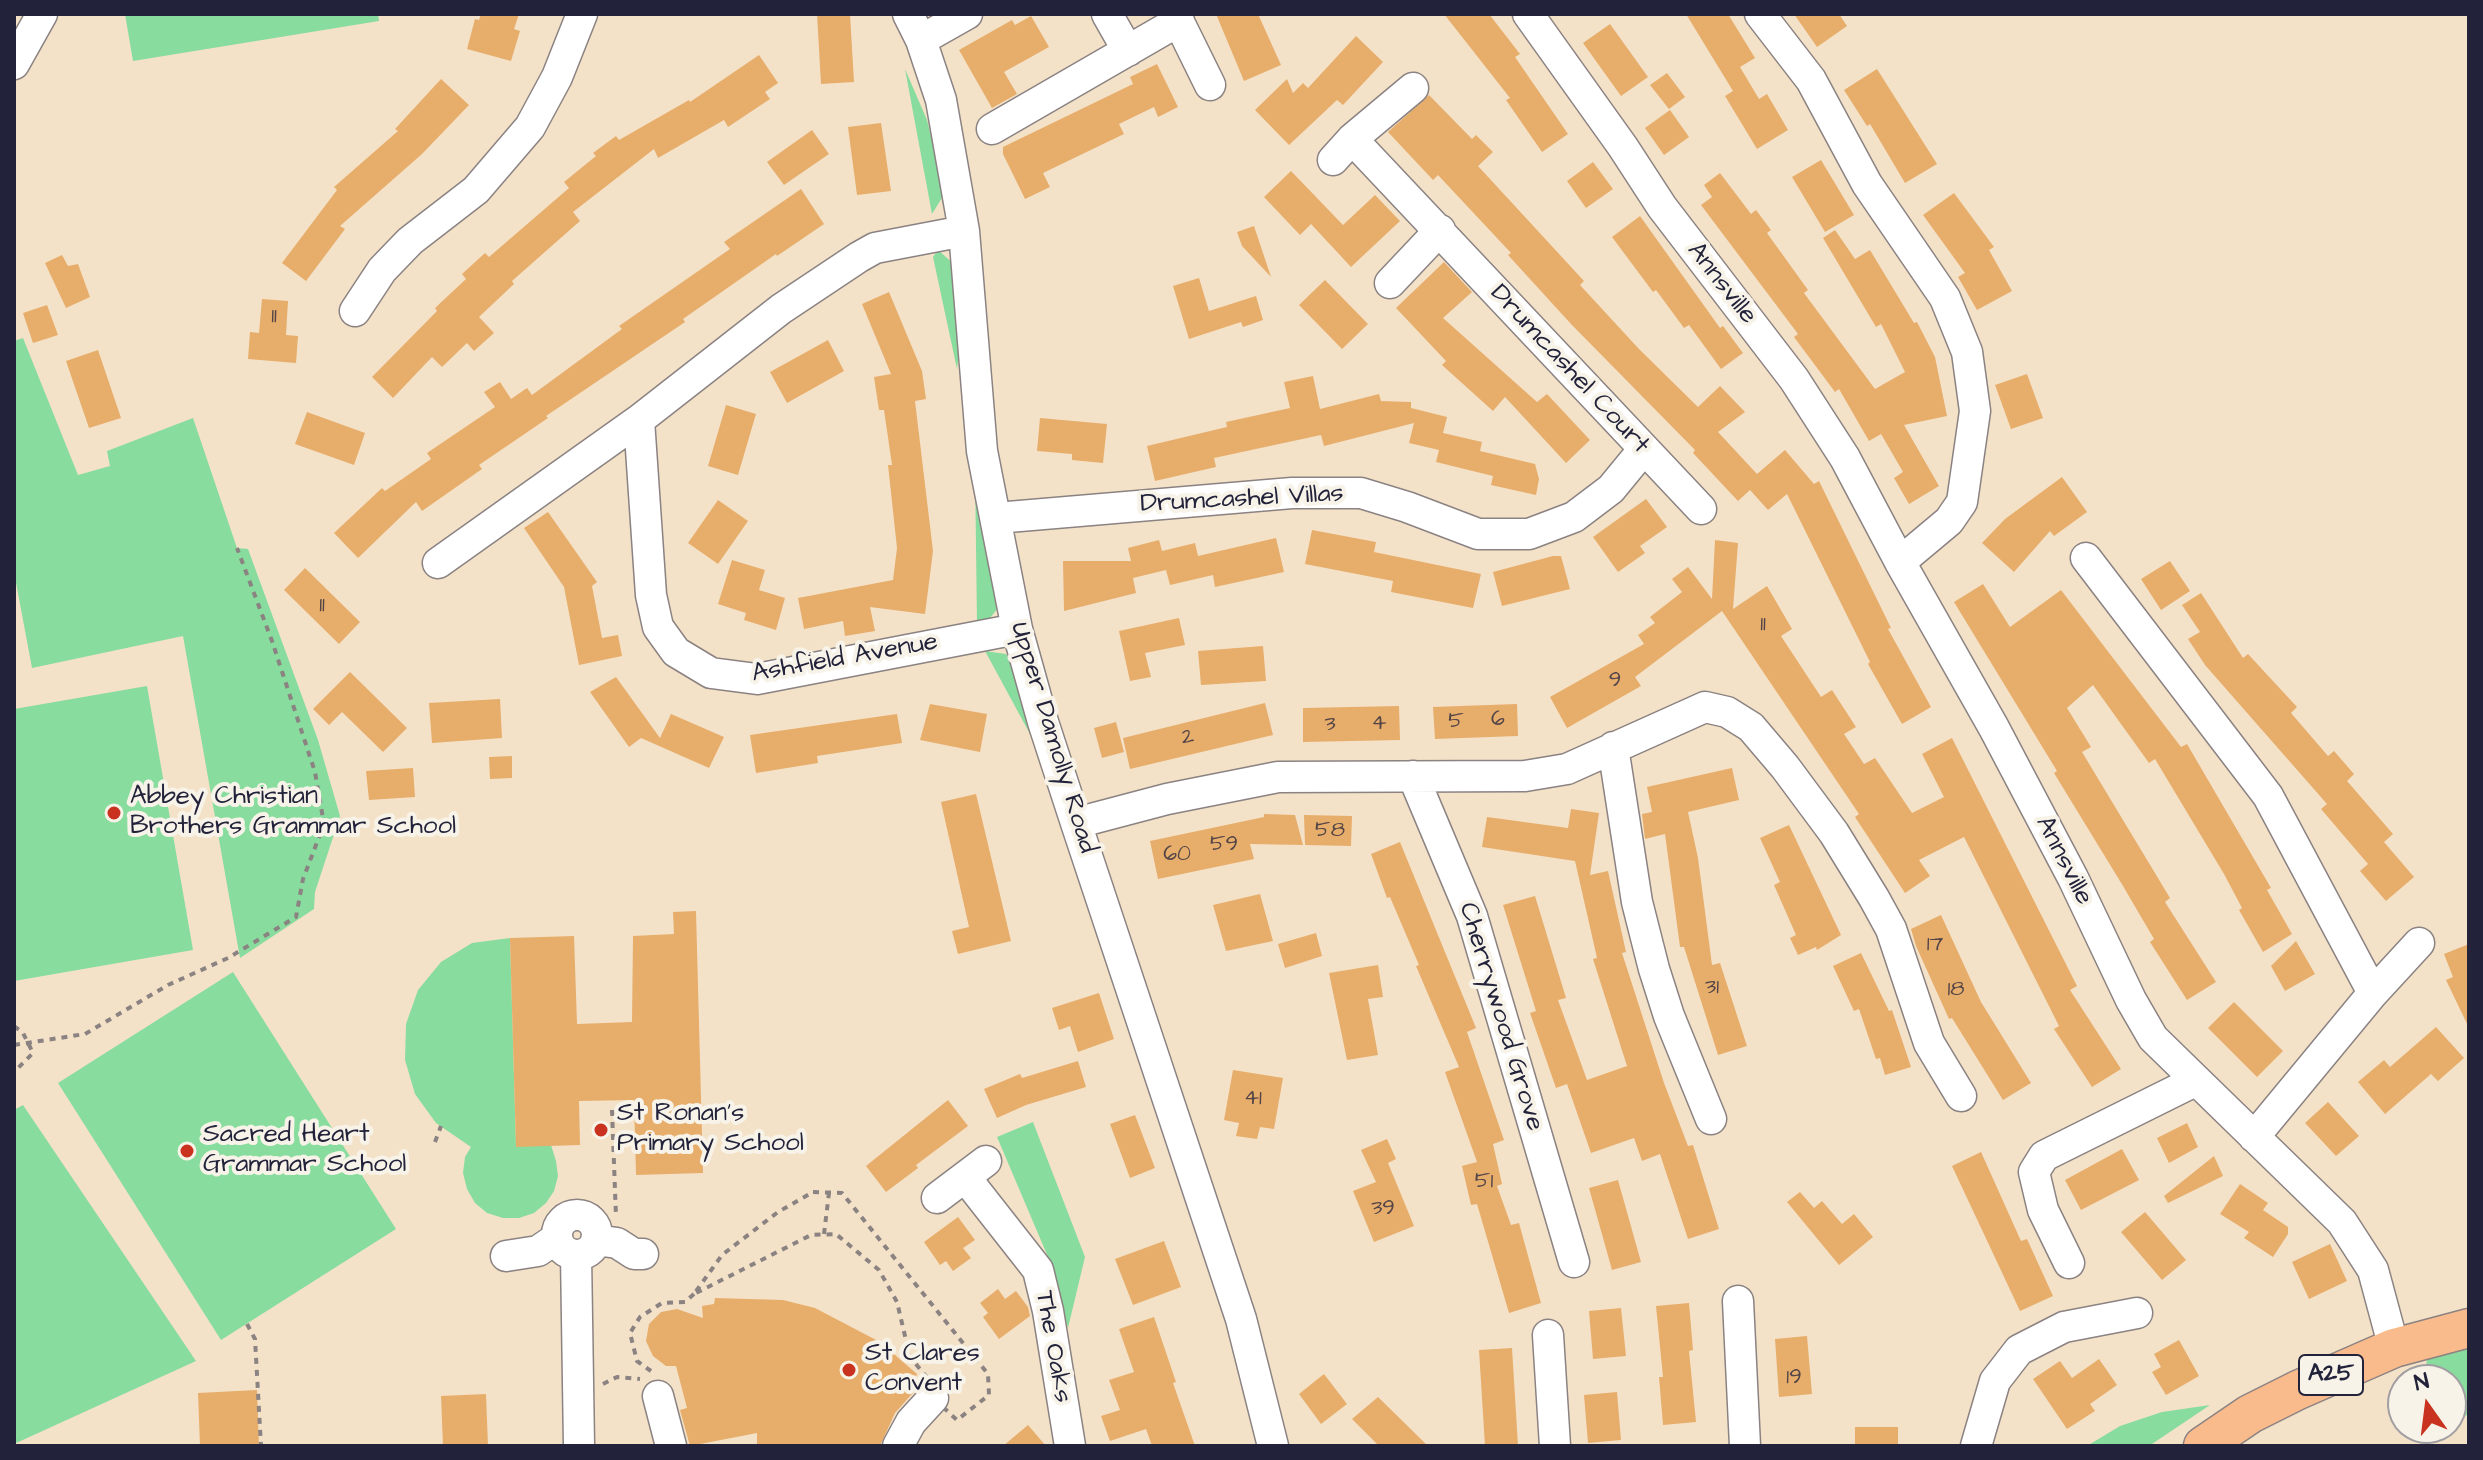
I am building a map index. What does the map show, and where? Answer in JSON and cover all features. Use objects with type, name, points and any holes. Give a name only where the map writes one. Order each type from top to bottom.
[{"type":"main road","name":"A25","points":[[2203,1446],[2250,1414],[2394,1348],[2469,1328]]},
{"type":"street","points":[[14,64],[42,14]]},
{"type":"street","points":[[355,311],[382,270],[410,241],[476,190],[530,127],[557,77],[582,14]]},
{"type":"street","points":[[914,27],[967,14]]},
{"type":"street","points":[[1107,14],[1128,51]]},
{"type":"street","name":"Annsville","points":[[1528,14],[1662,207],[1794,379],[1845,458],[1994,728],[2153,1038],[2342,1222],[2373,1270],[2394,1348]]},
{"type":"street","points":[[1760,14],[1811,80],[1867,184],[1945,298],[1967,352],[1975,411],[1962,502],[1949,521],[1900,562]]},
{"type":"street","points":[[992,129],[1128,51],[1177,18],[1210,85]]},
{"type":"street","name":"Upper Damolly Road","points":[[914,27],[941,100],[964,231],[982,451],[1017,629],[1043,722],[1238,1310],[1273,1446]]},
{"type":"street","name":"Drumcashel Court","points":[[1413,88],[1343,150],[1440,230],[1701,509]]},
{"type":"street","points":[[1390,283],[1440,230]]},
{"type":"street","points":[[438,563],[639,420],[781,309],[875,248],[964,231]]},
{"type":"street","name":"Ashfield Avenue","points":[[639,420],[651,595],[658,627],[676,652],[711,673],[757,679],[1017,629]]},
{"type":"street","name":"Drumcashel Villas","points":[[996,518],[1292,493],[1361,493],[1478,534],[1529,534],[1574,517],[1611,489],[1643,450]]},
{"type":"street","points":[[2086,558],[2268,796],[2373,993]]},
{"type":"street","points":[[1076,823],[1167,799],[1278,777],[1525,776],[1567,769],[1705,707],[1727,712],[1751,727],[1785,767],[1834,833],[1874,898],[1891,929],[1929,1043],[1961,1096]]},
{"type":"street","points":[[1613,747],[1637,902],[1654,969],[1669,1016],[1711,1119]]},
{"type":"street","name":"Cherrywood Grove","points":[[1413,776],[1472,916],[1574,1262]]},
{"type":"street","points":[[2254,1137],[2373,993],[2419,943]]},
{"type":"street","points":[[2069,1263],[2043,1210],[2034,1172],[2044,1156],[2195,1081]]},
{"type":"street","name":"The Oaks","points":[[937,1198],[975,1169],[1038,1270],[1048,1311],[1070,1446]]},
{"type":"street","points":[[506,1256],[598,1246],[577,1394],[579,1446]]},
{"type":"street","points":[[1738,1301],[1745,1446]]},
{"type":"street","points":[[1976,1446],[1995,1381],[2019,1350],[2064,1327],[2137,1313]]},
{"type":"street","points":[[1548,1335],[1555,1446]]},
{"type":"street","points":[[658,1396],[671,1446]]},
{"type":"street","points":[[898,1446],[911,1422],[933,1398]]},
{"type":"path","points":[[14,1045],[85,1034],[168,985],[228,958],[296,917],[303,879],[324,824],[315,772],[272,641],[237,548]]},
{"type":"path","points":[[14,1026],[23,1033],[33,1053],[14,1072]]},
{"type":"path","points":[[598,1246],[612,1110]]},
{"type":"path","points":[[435,1142],[441,1126]]},
{"type":"path","points":[[658,1396],[654,1373],[637,1361],[630,1333],[640,1317],[662,1303],[685,1302],[722,1255],[778,1212],[813,1192],[842,1193],[988,1374],[989,1395],[957,1420],[933,1398],[940,1393],[910,1357],[897,1302],[879,1270],[836,1234],[811,1235],[694,1294]]},
{"type":"path","points":[[824,1234],[829,1193]]},
{"type":"path","points":[[247,1324],[255,1339],[261,1446]]},
{"type":"path","points":[[577,1394],[617,1377],[648,1381],[658,1396]]},
{"type":"green space","points":[[125,14],[378,14],[379,21],[133,61]]},
{"type":"green space","points":[[905,69],[927,120],[945,193],[932,214]]},
{"type":"green space","points":[[938,250],[955,265],[965,304],[957,369],[933,257]]},
{"type":"green space","points":[[23,338],[78,475],[110,466],[107,451],[193,418],[237,548],[248,549],[318,740],[340,816],[315,892],[314,909],[240,958],[183,636],[32,668],[14,572],[14,341]]},
{"type":"green space","points":[[975,470],[998,608],[990,618],[977,624]]},
{"type":"green space","points":[[985,651],[1006,654],[1015,663],[1043,758]]},
{"type":"green space","points":[[147,686],[193,950],[14,981],[14,709]]},
{"type":"green space","points":[[510,938],[516,1146],[551,1145],[558,1176],[554,1191],[546,1203],[534,1213],[519,1218],[503,1218],[487,1213],[475,1203],[463,1173],[465,1157],[471,1147],[436,1123],[415,1094],[405,1060],[406,1024],[418,990],[441,962],[472,943]]},
{"type":"green space","points":[[233,972],[396,1229],[221,1340],[58,1083]]},
{"type":"green space","points":[[23,1105],[196,1361],[14,1444],[14,1110]]},
{"type":"green space","points":[[1033,1122],[1085,1257],[1068,1328],[1051,1264],[997,1137]]},
{"type":"green space","points":[[2469,1341],[2467,1415],[2467,1364],[2426,1364],[2438,1351]]},
{"type":"green space","points":[[2210,1405],[2149,1446],[2087,1446],[2120,1426],[2162,1412]]},
{"type":"building","points":[[481,14],[519,14],[514,29],[520,31],[511,61],[467,49],[475,19],[479,20]]},
{"type":"building","points":[[817,14],[850,14],[854,82],[821,84]]},
{"type":"building","points":[[1216,14],[1258,14],[1281,65],[1244,81]]},
{"type":"building","points":[[1444,14],[1489,14],[1520,54],[1515,57],[1568,134],[1542,152],[1506,100],[1510,98]]},
{"type":"building","points":[[1686,14],[1728,14],[1755,58],[1740,67],[1759,99],[1767,94],[1788,130],[1757,149],[1725,96],[1733,91]]},
{"type":"building","points":[[1794,14],[1839,14],[1847,26],[1817,47]]},
{"type":"building","points":[[1031,16],[1049,47],[1004,72],[1017,94],[992,108],[959,50],[1012,20],[1015,25]]},
{"type":"building","points":[[1610,24],[1648,77],[1621,96],[1583,43]]},
{"type":"building","points":[[1356,36],[1383,62],[1343,105],[1337,100],[1289,145],[1255,110],[1287,79],[1293,93],[1303,83],[1308,88]]},
{"type":"building","points":[[759,55],[778,83],[765,92],[770,99],[728,127],[724,120],[658,158],[654,149],[573,212],[580,221],[512,281],[514,284],[479,317],[494,333],[474,351],[467,343],[442,367],[432,357],[393,398],[372,377],[466,279],[462,274],[485,253],[489,257],[569,188],[564,182],[596,156],[593,153],[616,136],[619,140],[690,102]]},
{"type":"building","points":[[1157,64],[1178,107],[1158,117],[1154,107],[1119,124],[1124,134],[1043,173],[1050,187],[1025,199],[1003,154],[1003,147],[1133,84],[1130,77]]},
{"type":"building","points":[[1877,69],[1937,164],[1905,183],[1870,124],[1867,126],[1844,90]]},
{"type":"building","points":[[1667,73],[1685,97],[1669,109],[1650,85]]},
{"type":"building","points":[[441,79],[469,105],[422,154],[340,226],[345,229],[306,281],[282,263],[337,190],[334,187],[398,131],[395,129]]},
{"type":"building","points":[[1429,95],[1472,139],[1476,135],[1493,152],[1478,166],[1584,281],[1580,285],[1639,349],[1698,407],[1720,386],[1745,412],[1718,432],[1757,474],[1785,450],[1814,484],[1819,481],[1891,628],[1888,629],[1931,707],[1902,724],[1868,664],[1870,662],[1787,494],[1768,510],[1750,490],[1738,501],[1693,453],[1695,450],[1571,324],[1508,255],[1511,253],[1438,175],[1433,180],[1388,132]]},
{"type":"building","points":[[1670,110],[1689,137],[1664,155],[1645,128]]},
{"type":"building","points":[[881,123],[891,191],[857,195],[848,127]]},
{"type":"building","points":[[812,130],[829,154],[784,185],[767,162]]},
{"type":"building","points":[[1821,160],[1854,215],[1825,232],[1792,177]]},
{"type":"building","points":[[1593,162],[1613,189],[1586,208],[1567,181]]},
{"type":"building","points":[[1291,171],[1343,225],[1375,195],[1400,221],[1351,267],[1311,224],[1300,235],[1264,197]]},
{"type":"building","points":[[1720,173],[1751,214],[1756,210],[1771,230],[1767,233],[1808,290],[1804,293],[1875,389],[1905,372],[1881,324],[1876,327],[1823,238],[1835,230],[1855,259],[1870,250],[1914,323],[1917,322],[1935,357],[1947,416],[1904,425],[1939,486],[1909,504],[1894,478],[1903,472],[1881,434],[1869,441],[1839,389],[1835,392],[1794,337],[1798,334],[1701,205],[1712,197],[1704,185]]},
{"type":"building","points":[[801,189],[824,224],[776,254],[683,319],[685,322],[546,416],[548,418],[479,465],[482,469],[422,511],[416,502],[358,558],[334,533],[382,488],[385,491],[431,459],[427,453],[495,407],[484,392],[500,382],[511,399],[527,388],[532,395],[622,329],[619,326],[730,249],[724,242]]},
{"type":"building","points":[[1954,193],[1994,247],[1989,250],[2012,291],[1977,310],[1958,277],[1965,273],[1923,215]]},
{"type":"building","points":[[1640,216],[1720,328],[1723,326],[1743,353],[1721,369],[1689,325],[1684,328],[1656,290],[1653,292],[1612,237]]},
{"type":"building","points":[[1254,226],[1271,277],[1242,246],[1237,232]]},
{"type":"building","points":[[62,255],[68,266],[78,264],[90,297],[66,308],[45,263]]},
{"type":"building","points":[[1444,262],[1472,292],[1443,318],[1537,402],[1547,394],[1590,440],[1566,463],[1505,397],[1493,411],[1442,365],[1446,361],[1396,308]]},
{"type":"building","points":[[1199,278],[1209,311],[1256,296],[1263,320],[1243,327],[1241,322],[1189,339],[1173,286]]},
{"type":"building","points":[[1325,280],[1368,324],[1342,349],[1299,305]]},
{"type":"building","points":[[889,292],[922,371],[926,399],[915,401],[933,551],[925,614],[870,607],[875,631],[845,636],[843,621],[804,629],[798,598],[893,580],[897,548],[888,465],[892,465],[884,410],[879,410],[874,377],[891,374],[862,304]]},
{"type":"building","points":[[262,299],[288,301],[286,335],[298,336],[296,363],[248,359],[250,332],[259,333]]},
{"type":"building","points":[[47,305],[58,335],[33,343],[23,313]]},
{"type":"building","points":[[828,340],[844,371],[787,403],[770,372]]},
{"type":"building","points":[[98,350],[121,418],[89,428],[66,361]]},
{"type":"building","points":[[2027,374],[2043,418],[2011,429],[1995,385]]},
{"type":"building","points":[[1313,376],[1320,409],[1379,394],[1381,401],[1411,402],[1411,408],[1447,417],[1443,433],[1482,442],[1480,451],[1535,464],[1539,479],[1536,495],[1491,485],[1493,476],[1436,462],[1439,450],[1409,443],[1414,423],[1324,446],[1321,435],[1214,458],[1216,467],[1155,481],[1147,446],[1227,427],[1226,422],[1290,408],[1284,382]]},
{"type":"building","points":[[726,405],[756,414],[738,475],[708,466]]},
{"type":"building","points":[[307,412],[365,433],[354,465],[295,444]]},
{"type":"building","points":[[1040,418],[1107,424],[1103,463],[1072,460],[1072,454],[1037,451]]},
{"type":"building","points":[[2062,477],[2087,512],[2054,536],[2050,531],[2014,572],[1982,543],[2005,519]]},
{"type":"building","points":[[1646,499],[1667,527],[1640,546],[1645,553],[1618,572],[1593,537]]},
{"type":"building","points":[[718,500],[748,521],[718,564],[688,543]]},
{"type":"building","points":[[548,512],[597,582],[592,586],[602,638],[618,635],[622,656],[579,665],[564,587],[524,528]]},
{"type":"building","points":[[1312,530],[1376,542],[1374,552],[1481,574],[1473,608],[1391,592],[1393,581],[1305,564]]},
{"type":"building","points":[[1276,538],[1284,572],[1215,587],[1213,575],[1170,585],[1166,570],[1133,578],[1136,593],[1064,611],[1063,561],[1131,561],[1128,548],[1159,540],[1162,551],[1195,543],[1198,556]]},
{"type":"building","points":[[1715,540],[1738,543],[1733,609],[1767,586],[1792,629],[1781,636],[1821,697],[1832,690],[1856,727],[1844,734],[1864,764],[1875,758],[1912,813],[1944,797],[1922,754],[1952,738],[2077,986],[2070,990],[2121,1069],[2092,1087],[2054,1029],[2059,1026],[1964,837],[1919,860],[1930,876],[1905,893],[1855,817],[1859,814],[1722,611],[1635,677],[1641,686],[1567,728],[1550,697],[1644,644],[1638,635],[1655,623],[1650,617],[1682,592],[1672,579],[1688,567],[1712,599]]},
{"type":"building","points":[[1561,556],[1570,589],[1502,606],[1493,572]]},
{"type":"building","points":[[732,560],[765,570],[759,590],[785,598],[776,630],[744,620],[746,613],[718,604]]},
{"type":"building","points":[[2170,561],[2190,591],[2161,610],[2141,579]]},
{"type":"building","points":[[305,568],[360,622],[339,644],[284,590]]},
{"type":"building","points":[[1983,584],[2010,627],[2061,590],[2181,747],[2187,744],[2271,888],[2267,890],[2292,934],[2263,952],[2239,910],[2242,908],[2224,874],[2155,759],[2149,763],[2093,685],[2067,708],[2091,747],[2082,752],[2170,898],[2165,902],[2216,982],[2187,1000],[2150,942],[2154,939],[2054,773],[2057,771],[1954,602]]},
{"type":"building","points":[[2201,593],[2243,658],[2248,654],[2297,707],[2291,713],[2328,756],[2334,751],[2354,774],[2347,781],[2393,834],[2384,842],[2414,877],[2386,901],[2360,871],[2368,864],[2321,809],[2327,804],[2205,665],[2188,639],[2200,632],[2182,605]]},
{"type":"building","points":[[1179,618],[1185,645],[1145,653],[1151,677],[1130,681],[1119,631]]},
{"type":"building","points":[[1263,646],[1266,681],[1201,685],[1198,651]]},
{"type":"building","points":[[350,672],[407,728],[383,752],[342,712],[329,725],[313,709]]},
{"type":"building","points":[[616,677],[660,738],[671,714],[724,737],[709,768],[641,738],[629,747],[590,692]]},
{"type":"building","points":[[500,699],[502,738],[432,743],[429,703]]},
{"type":"building","points":[[1265,703],[1273,735],[1130,769],[1123,738]]},
{"type":"building","points":[[930,704],[987,714],[980,752],[920,740]]},
{"type":"building","points":[[1517,704],[1518,736],[1435,739],[1433,707]]},
{"type":"building","points":[[1399,706],[1400,740],[1303,742],[1303,708]]},
{"type":"building","points":[[897,714],[902,743],[817,756],[818,763],[756,773],[750,735]]},
{"type":"building","points":[[1116,722],[1124,752],[1102,758],[1094,728]]},
{"type":"building","points":[[512,756],[512,778],[490,779],[489,757]]},
{"type":"building","points":[[413,768],[415,797],[369,800],[366,771]]},
{"type":"building","points":[[1732,768],[1739,800],[1688,812],[1698,858],[1712,965],[1720,963],[1747,1046],[1718,1055],[1684,947],[1680,947],[1665,834],[1645,839],[1642,814],[1652,812],[1647,787]]},
{"type":"building","points":[[976,794],[1011,941],[958,954],[952,931],[969,927],[941,802]]},
{"type":"building","points":[[1571,809],[1599,813],[1590,875],[1608,871],[1626,952],[1622,953],[1664,1083],[1688,1146],[1693,1145],[1719,1229],[1688,1239],[1660,1154],[1642,1161],[1634,1138],[1591,1153],[1567,1084],[1556,1088],[1530,1013],[1536,1011],[1503,905],[1535,896],[1566,998],[1558,1000],[1587,1080],[1627,1066],[1593,959],[1597,958],[1575,861],[1482,847],[1487,817],[1568,828]]},
{"type":"building","points":[[1264,814],[1295,815],[1303,845],[1250,844],[1254,859],[1158,879],[1150,841],[1264,817]]},
{"type":"building","points":[[1304,815],[1352,816],[1351,846],[1305,845]]},
{"type":"building","points":[[1789,825],[1841,935],[1817,950],[1816,947],[1798,955],[1790,938],[1796,935],[1774,885],[1780,882],[1760,838]]},
{"type":"building","points":[[1400,842],[1476,1028],[1467,1032],[1504,1140],[1493,1144],[1502,1184],[1497,1186],[1511,1225],[1519,1223],[1541,1303],[1509,1313],[1477,1204],[1471,1205],[1462,1166],[1477,1162],[1445,1072],[1459,1067],[1371,854]]},
{"type":"building","points":[[1260,894],[1273,941],[1226,951],[1213,905]]},
{"type":"building","name":"St Ronan's Primary School","points":[[696,911],[703,1173],[636,1175],[634,1100],[579,1101],[580,1145],[516,1147],[510,938],[574,936],[577,1024],[632,1022],[633,936],[674,934],[673,912]]},
{"type":"building","points":[[1941,915],[1981,1002],[2031,1083],[2003,1100],[1952,1018],[1949,1019],[1916,946],[1911,929]]},
{"type":"building","points":[[1316,933],[1322,956],[1285,968],[1278,944]]},
{"type":"building","points":[[2296,941],[2315,974],[2285,991],[2271,966]]},
{"type":"building","points":[[2469,944],[2469,1028],[2446,980],[2453,977],[2444,954]]},
{"type":"building","points":[[1861,953],[1889,1011],[1892,1010],[1911,1067],[1885,1075],[1880,1058],[1876,1059],[1859,1009],[1854,1011],[1833,966]]},
{"type":"building","points":[[1378,965],[1383,997],[1368,999],[1378,1055],[1347,1060],[1329,973]]},
{"type":"building","points":[[1099,993],[1114,1039],[1078,1052],[1070,1026],[1059,1030],[1052,1008]]},
{"type":"building","points":[[2234,1002],[2283,1051],[2257,1077],[2208,1028]]},
{"type":"building","points":[[2436,1027],[2464,1058],[2438,1081],[2431,1074],[2385,1114],[2358,1082],[2384,1060],[2390,1067]]},
{"type":"building","points":[[1078,1061],[1086,1087],[1026,1105],[997,1118],[984,1089],[1020,1074],[1022,1078]]},
{"type":"building","points":[[1233,1070],[1283,1078],[1274,1129],[1260,1127],[1257,1139],[1236,1136],[1239,1123],[1224,1120]]},
{"type":"building","points":[[948,1100],[968,1126],[886,1192],[866,1166]]},
{"type":"building","points":[[2328,1102],[2359,1136],[2336,1156],[2305,1123]]},
{"type":"building","points":[[1135,1115],[1155,1168],[1130,1178],[1110,1124]]},
{"type":"building","points":[[2187,1123],[2198,1147],[2169,1163],[2157,1138]]},
{"type":"building","points":[[1387,1139],[1396,1159],[1388,1163],[1414,1226],[1374,1242],[1353,1191],[1376,1182],[1361,1150]]},
{"type":"building","points":[[2122,1149],[2139,1180],[2081,1210],[2065,1180]]},
{"type":"building","points":[[1981,1152],[2021,1241],[2027,1239],[2053,1296],[2020,1311],[1952,1166]]},
{"type":"building","points":[[2214,1156],[2223,1176],[2168,1203],[2164,1196]]},
{"type":"building","points":[[1618,1180],[1641,1262],[1612,1270],[1589,1188]]},
{"type":"building","points":[[2240,1184],[2268,1203],[2263,1210],[2288,1227],[2288,1234],[2273,1257],[2244,1238],[2249,1232],[2220,1214]]},
{"type":"building","points":[[1800,1192],[1814,1208],[1822,1201],[1842,1224],[1854,1214],[1873,1237],[1839,1265],[1787,1202]]},
{"type":"building","points":[[2145,1212],[2186,1260],[2162,1280],[2121,1232]]},
{"type":"building","points":[[958,1217],[975,1240],[963,1248],[971,1258],[953,1271],[946,1261],[940,1265],[924,1242]]},
{"type":"building","points":[[1164,1241],[1181,1287],[1133,1305],[1115,1259]]},
{"type":"building","points":[[2330,1244],[2347,1281],[2309,1299],[2292,1262]]},
{"type":"building","points":[[998,1289],[1005,1299],[1016,1291],[1028,1307],[1030,1316],[999,1339],[983,1317],[988,1313],[980,1303]]},
{"type":"building","name":"St Clares Convent","points":[[715,1298],[783,1300],[815,1308],[880,1342],[917,1374],[914,1381],[920,1385],[895,1413],[880,1446],[757,1446],[757,1433],[690,1446],[680,1410],[687,1408],[676,1366],[666,1366],[653,1356],[646,1341],[649,1324],[661,1312],[677,1309],[703,1318],[702,1306],[714,1304]]},
{"type":"building","points":[[1689,1303],[1693,1350],[1689,1351],[1696,1422],[1663,1425],[1659,1377],[1663,1377],[1656,1306]]},
{"type":"building","points":[[1621,1308],[1626,1356],[1593,1359],[1589,1311]]},
{"type":"building","points":[[1154,1317],[1195,1446],[1152,1446],[1146,1429],[1110,1441],[1101,1416],[1120,1410],[1109,1380],[1134,1372],[1119,1329]]},
{"type":"building","points":[[1807,1336],[1812,1394],[1779,1397],[1775,1339]]},
{"type":"building","points":[[2179,1340],[2199,1376],[2166,1395],[2152,1372],[2161,1367],[2154,1354]]},
{"type":"building","points":[[1512,1348],[1518,1446],[1485,1446],[1479,1350]]},
{"type":"building","points":[[2099,1359],[2117,1385],[2090,1404],[2095,1411],[2067,1429],[2033,1379],[2060,1361],[2072,1378]]},
{"type":"building","points":[[1324,1374],[1347,1404],[1321,1424],[1299,1394]]},
{"type":"building","points":[[257,1390],[259,1446],[200,1446],[198,1393]]},
{"type":"building","points":[[1617,1392],[1621,1440],[1588,1443],[1584,1395]]},
{"type":"building","points":[[486,1394],[488,1446],[443,1446],[441,1396]]},
{"type":"building","points":[[1378,1397],[1428,1446],[1379,1446],[1352,1419]]},
{"type":"building","points":[[1028,1425],[1046,1446],[1003,1446]]},
{"type":"building","points":[[1855,1427],[1898,1427],[1898,1446],[1855,1446]]},
{"type":"place","name":"Abbey Christian Brothers Grammar School","points":[[114,813]]},
{"type":"place","name":"St Ronan's Primary School","points":[[601,1130]]},
{"type":"place","name":"Sacred Heart Grammar School","points":[[187,1151]]},
{"type":"place","name":"St Clares Convent","points":[[849,1370]]}]
